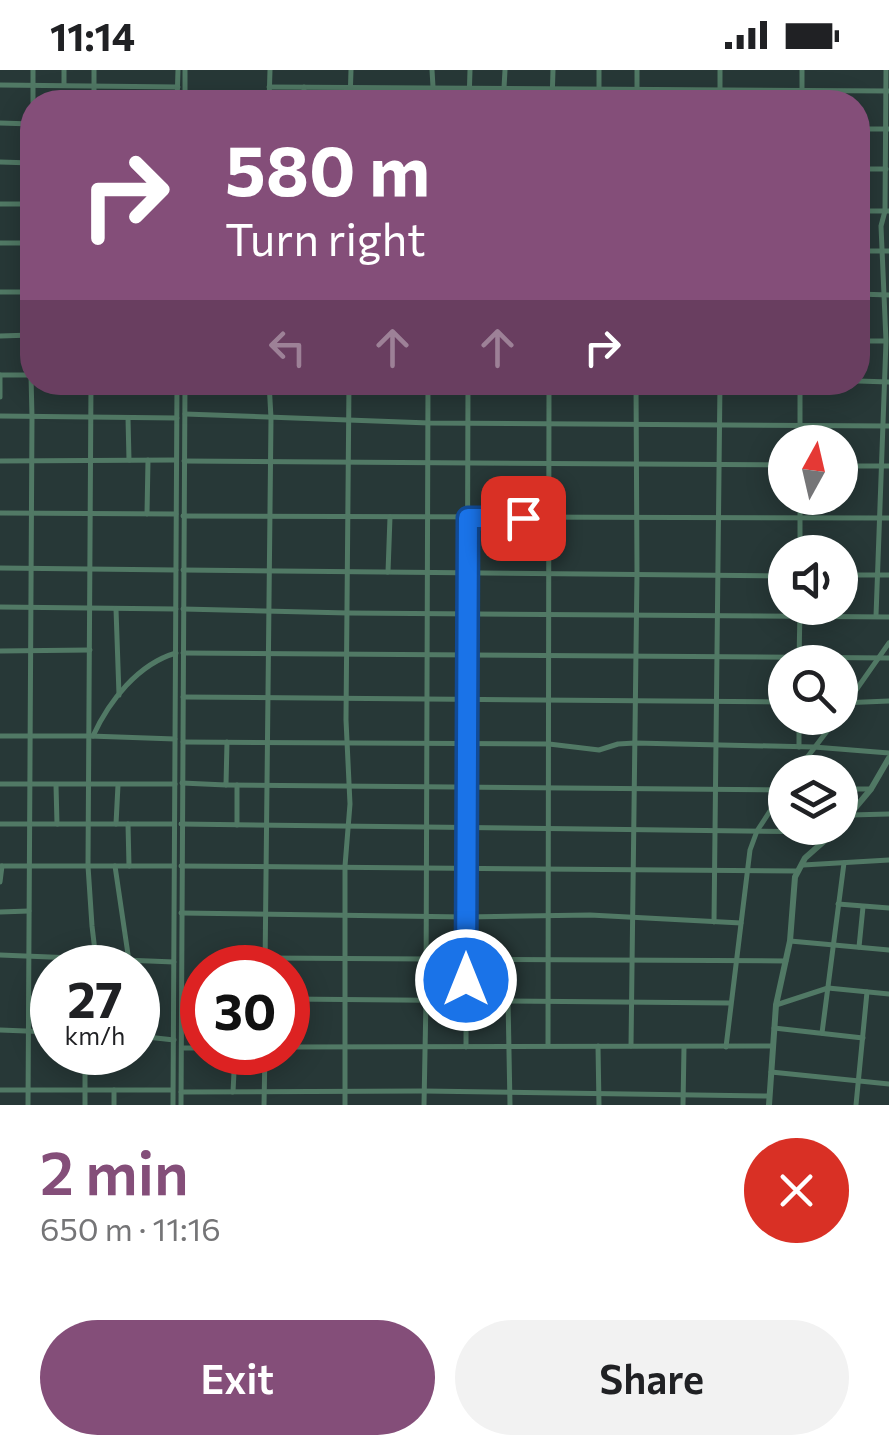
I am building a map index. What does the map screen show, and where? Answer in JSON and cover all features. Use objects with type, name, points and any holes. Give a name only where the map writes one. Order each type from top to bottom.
[{"type":"street","points":[[33,70],[33,90]]},
{"type":"street","points":[[64,70],[64,85]]},
{"type":"street","points":[[94,70],[94,90]]},
{"type":"street","points":[[179,90],[182,70]]},
{"type":"street","points":[[270,70],[269,87],[720,90],[720,70]]},
{"type":"street","points":[[350,70],[350,87]]},
{"type":"street","points":[[432,70],[432,88]]},
{"type":"street","points":[[470,70],[470,88]]},
{"type":"street","points":[[504,88],[505,70]]},
{"type":"street","points":[[552,70],[552,88]]},
{"type":"street","points":[[599,88],[600,70]]},
{"type":"street","points":[[637,70],[637,89]]},
{"type":"street","points":[[876,617],[887,382],[886,251],[881,226],[887,211],[886,70]]},
{"type":"street","points":[[0,85],[178,87]]},
{"type":"street","points":[[0,375],[0,396]]},
{"type":"street","points":[[28,1105],[32,395]]},
{"type":"street","points":[[91,395],[92,736],[88,866],[95,945]]},
{"type":"street","points":[[180,395],[177,824],[181,945]]},
{"type":"street","points":[[180,460],[185,414],[183,395]]},
{"type":"street","points":[[265,945],[269,395]]},
{"type":"street","points":[[345,1105],[350,787],[346,697],[349,395]]},
{"type":"street","points":[[424,1105],[428,395]]},
{"type":"street","points":[[466,1047],[468,395]]},
{"type":"street","points":[[548,1046],[550,395]]},
{"type":"street","points":[[631,1046],[636,395]]},
{"type":"street","points":[[714,922],[720,395]]},
{"type":"street","points":[[185,414],[429,423],[800,425],[800,395]]},
{"type":"street","points":[[0,416],[177,418]]},
{"type":"street","points":[[128,418],[128,460]]},
{"type":"street","points":[[858,426],[886,426]]},
{"type":"street","points":[[147,514],[148,460]]},
{"type":"street","points":[[0,461],[768,466]]},
{"type":"street","points":[[858,466],[885,466]]},
{"type":"street","points":[[0,513],[889,518]]},
{"type":"street","points":[[800,515],[800,535]]},
{"type":"street","points":[[388,572],[390,517]]},
{"type":"street","points":[[0,568],[768,575]]},
{"type":"street","points":[[858,576],[889,575]]},
{"type":"street","points":[[0,607],[467,614],[768,612]]},
{"type":"street","points":[[116,608],[119,696]]},
{"type":"street","points":[[858,616],[889,617]]},
{"type":"street","points":[[858,685],[889,642]]},
{"type":"street","points":[[0,651],[90,650]]},
{"type":"street","points":[[179,740],[183,697],[180,653]]},
{"type":"street","points":[[92,736],[138,673],[154,661],[180,653],[768,659]]},
{"type":"street","points":[[858,659],[889,658]]},
{"type":"street","points":[[183,697],[768,702]]},
{"type":"street","points":[[858,703],[889,702]]},
{"type":"street","points":[[799,735],[799,747]]},
{"type":"street","points":[[809,755],[823,735]]},
{"type":"street","points":[[0,736],[549,744],[599,750],[618,744],[799,747],[889,755],[858,805]]},
{"type":"street","points":[[226,785],[227,742]]},
{"type":"street","points":[[0,784],[768,789]]},
{"type":"street","points":[[56,785],[57,824]]},
{"type":"street","points":[[116,824],[118,785]]},
{"type":"street","points":[[236,785],[237,825]]},
{"type":"street","points":[[858,789],[870,789]]},
{"type":"street","points":[[726,1047],[746,871],[752,840],[768,814]]},
{"type":"street","points":[[858,815],[889,814]]},
{"type":"street","points":[[0,824],[768,831]]},
{"type":"street","points":[[128,824],[129,866]]},
{"type":"street","points":[[0,1090],[682,1093],[769,1100],[776,1005],[790,941],[798,868],[822,845]]},
{"type":"street","points":[[0,882],[1,866],[746,871],[889,860]]},
{"type":"street","points":[[822,1033],[844,863]]},
{"type":"street","points":[[115,866],[126,945]]},
{"type":"street","points":[[177,1105],[174,962],[178,866]]},
{"type":"street","points":[[838,904],[889,908]]},
{"type":"street","points":[[859,947],[863,906]]},
{"type":"street","points":[[0,912],[29,912]]},
{"type":"street","points":[[181,913],[590,916],[740,924]]},
{"type":"street","points":[[790,941],[889,950]]},
{"type":"street","points":[[0,955],[29,957]]},
{"type":"street","points":[[310,958],[786,961]]},
{"type":"street","points":[[160,963],[174,962]]},
{"type":"street","points":[[776,1005],[828,988],[889,994]]},
{"type":"street","points":[[856,1105],[868,992]]},
{"type":"street","points":[[310,999],[730,1002]]},
{"type":"street","points":[[508,1000],[510,1105]]},
{"type":"street","points":[[774,1028],[863,1038]]},
{"type":"street","points":[[0,1030],[29,1031]]},
{"type":"street","points":[[160,1038],[174,1040]]},
{"type":"street","points":[[598,1046],[599,1105]]},
{"type":"street","points":[[310,1047],[774,1046]]},
{"type":"street","points":[[683,1105],[684,1047]]},
{"type":"street","points":[[177,1091],[180,1065]]},
{"type":"street","points":[[772,1072],[889,1084]]},
{"type":"street","points":[[85,1075],[85,1105]]},
{"type":"street","points":[[233,1092],[234,1075]]},
{"type":"street","points":[[264,1075],[264,1105]]},
{"type":"street","points":[[114,1090],[114,1105]]},
{"type":"route","points":[[466,980],[468,518],[523,518]]}]
